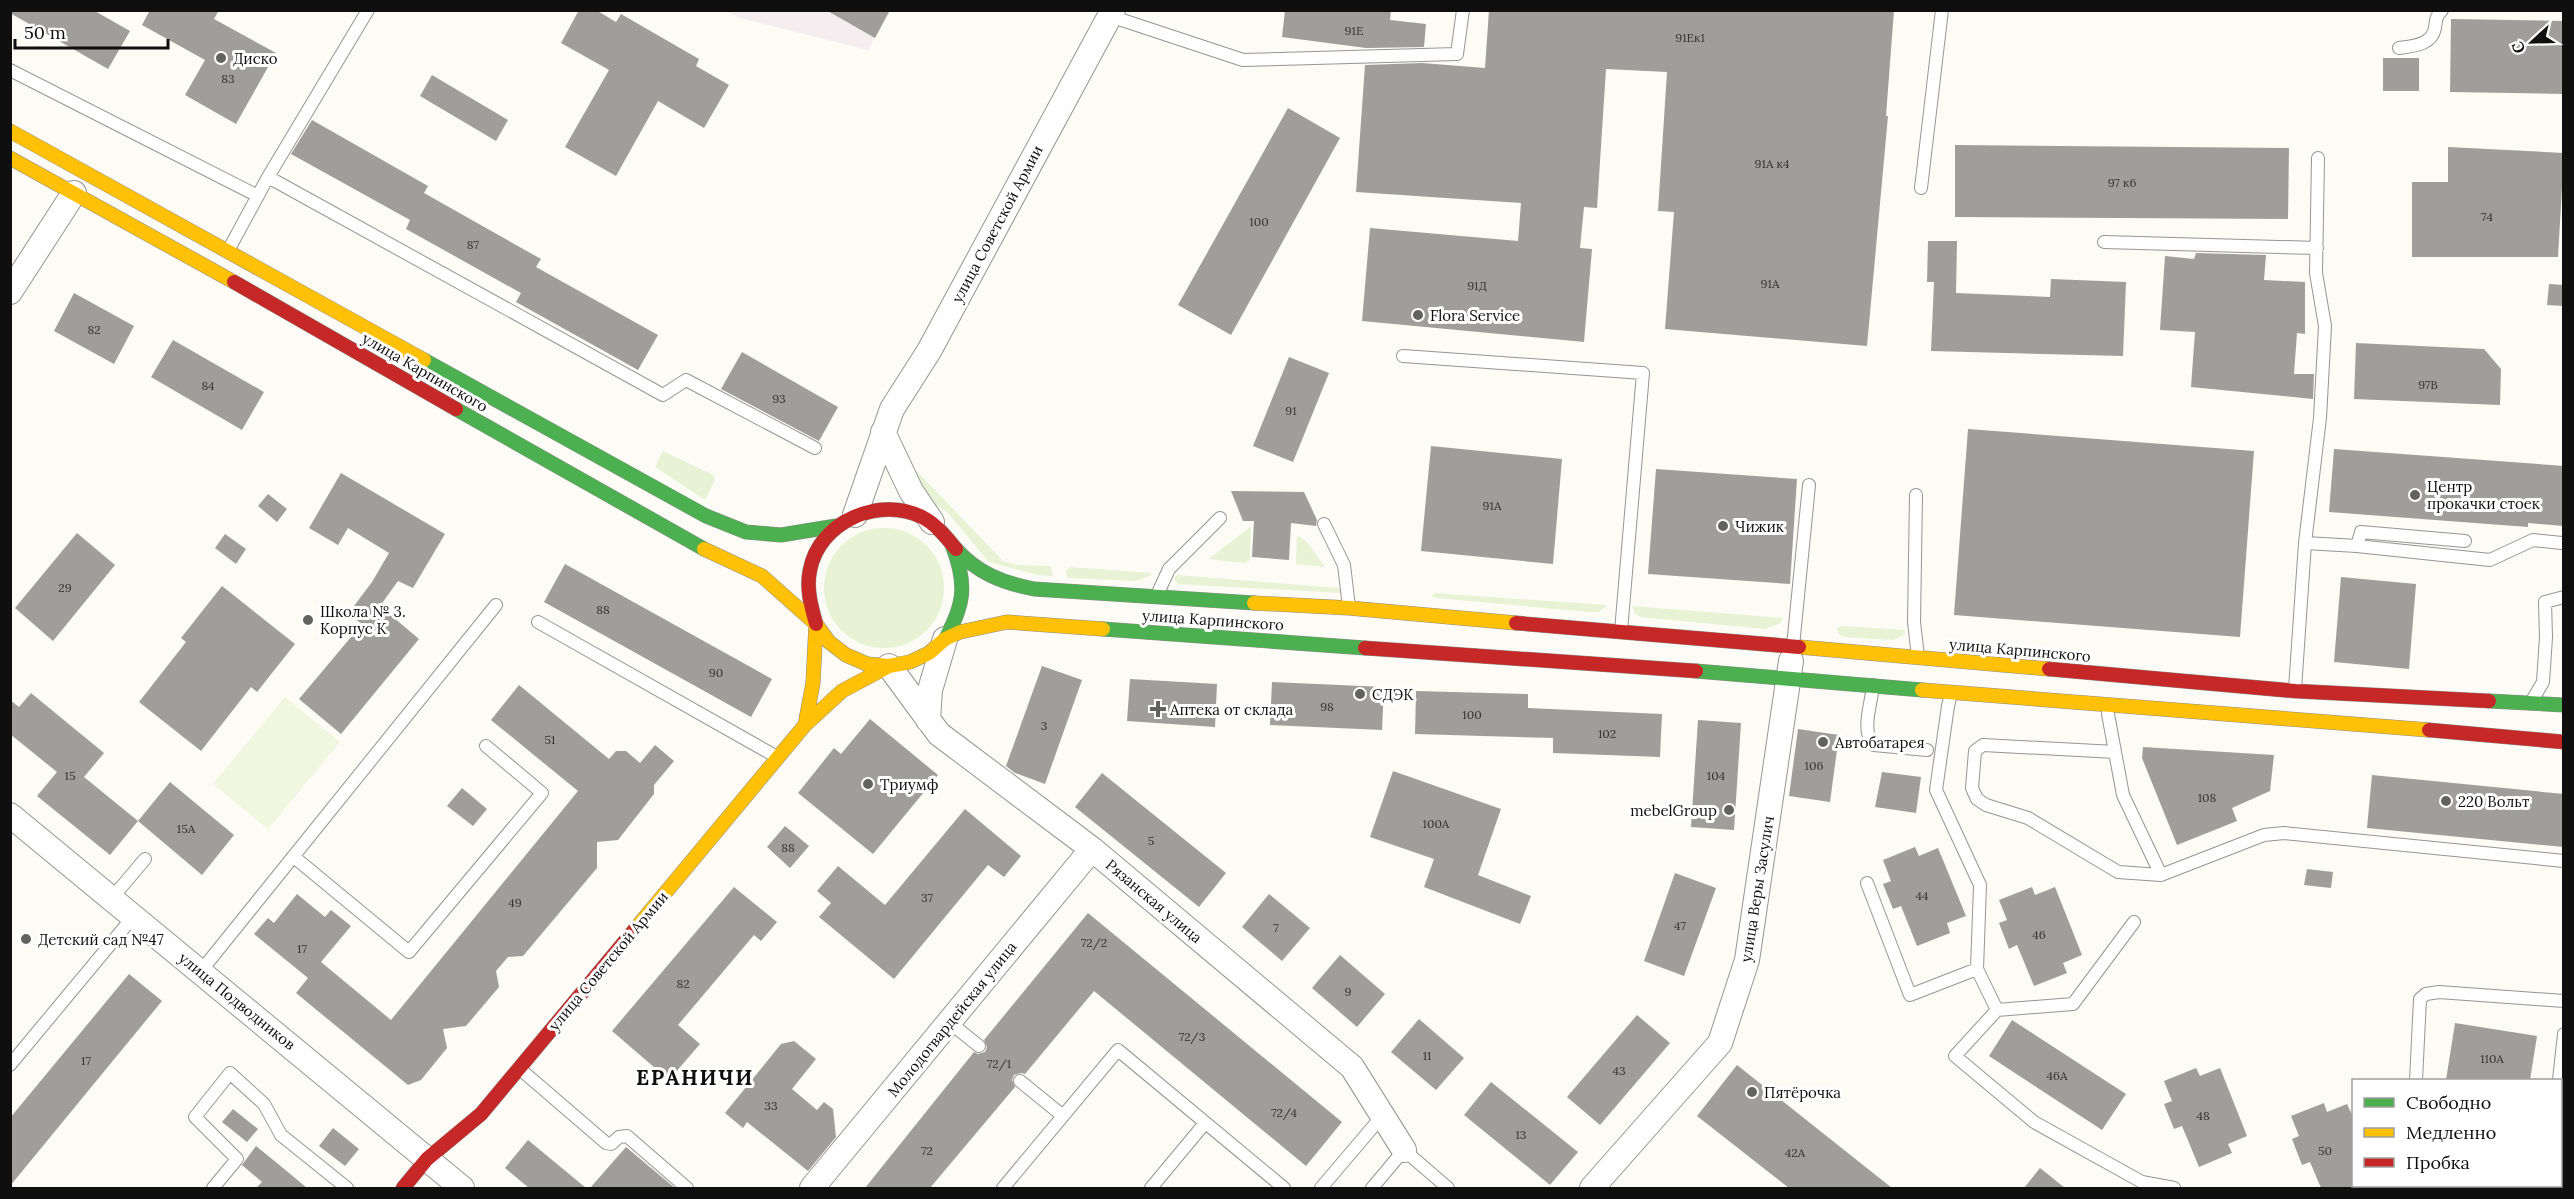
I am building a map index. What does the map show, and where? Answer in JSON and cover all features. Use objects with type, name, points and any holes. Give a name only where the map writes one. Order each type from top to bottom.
[{"type":"main road","name":"улица Карпинского","points":[[10,131],[706,516],[746,532],[781,535],[846,520],[875,509],[897,509],[917,515],[936,526],[978,570],[1012,586],[1054,592],[1349,608],[1468,628],[1621,633],[2295,691],[2564,705]]},
{"type":"main road","name":"улица Карпинского","points":[[10,158],[217,272],[692,544],[762,576],[816,624],[829,642],[846,655],[867,664],[889,666],[910,662],[929,653],[945,639],[960,632],[1007,622],[1873,684],[1952,693],[2294,718],[2564,742]]},
{"type":"main road","name":"улица Карпинского","points":[[816,624],[808,598],[809,571],[819,546],[846,520]]},
{"type":"main road","name":"улица Карпинского","points":[[945,639],[958,618],[964,593],[962,568],[952,545]]},
{"type":"main road","points":[[805,725],[813,683],[816,624]]},
{"type":"main road","points":[[1468,628],[1468,648],[1480,656]]},
{"type":"main road","name":"улица Советской Армии","points":[[403,1188],[427,1158],[481,1114],[805,725],[842,692],[889,666]]},
{"type":"street","name":"улица Советской Армии","points":[[846,520],[892,409],[929,351],[1110,12]]},
{"type":"street","points":[[10,292],[74,193]]},
{"type":"street","points":[[883,432],[911,491],[936,526]]},
{"type":"street","points":[[928,720],[930,690],[945,639]]},
{"type":"street","name":"улица Веры Засулич","points":[[1592,1188],[1720,1043],[1747,960],[1793,647]]},
{"type":"street","name":"Рязанская улица","points":[[889,666],[939,734],[1092,849],[1353,1066],[1404,1150]]},
{"type":"street","name":"улица Подводников","points":[[10,815],[462,1188]]},
{"type":"street","name":"Молодогвардейская улица","points":[[816,1187],[1092,849]]},
{"type":"lane","points":[[217,272],[268,177],[368,10]]},
{"type":"lane","points":[[1110,12],[1243,60],[1457,54],[1463,10]]},
{"type":"lane","points":[[1921,188],[1942,10]]},
{"type":"lane","points":[[2399,48],[2418,45],[2434,34],[2437,15],[2442,10]]},
{"type":"lane","points":[[10,70],[258,196]]},
{"type":"lane","points":[[2295,691],[2305,543],[2320,418],[2325,326],[2316,273],[2318,158]]},
{"type":"lane","points":[[268,177],[663,395],[686,380],[815,448]]},
{"type":"lane","points":[[2104,242],[2317,248]]},
{"type":"lane","points":[[1403,356],[1643,372],[1621,633]]},
{"type":"lane","points":[[1793,647],[1809,485]]},
{"type":"lane","points":[[1916,495],[1914,622],[1918,658]]},
{"type":"lane","points":[[1155,599],[1168,569],[1220,518]]},
{"type":"lane","points":[[1324,524],[1344,565],[1349,608]]},
{"type":"lane","points":[[2357,546],[2361,532],[2465,541]]},
{"type":"lane","points":[[2305,543],[2490,560],[2534,540],[2562,543]]},
{"type":"lane","points":[[2532,703],[2542,682],[2546,637],[2545,602],[2564,597]]},
{"type":"lane","points":[[201,971],[496,605]]},
{"type":"lane","points":[[538,622],[778,757]]},
{"type":"lane","points":[[1873,684],[1867,728],[1869,741],[1874,745],[1926,750]]},
{"type":"lane","points":[[1952,693],[1948,706],[1936,790],[1980,885],[1977,969],[1997,1010]]},
{"type":"lane","points":[[2108,714],[2123,795],[2161,875]]},
{"type":"lane","points":[[2115,752],[1983,745],[1975,751],[1972,788],[1977,799],[1986,805],[2028,818],[2118,872],[2161,875],[2264,835],[2284,833],[2564,861]]},
{"type":"lane","points":[[294,856],[409,952],[542,793],[486,746]]},
{"type":"lane","points":[[112,898],[145,859]]},
{"type":"lane","points":[[1867,884],[1910,995],[1977,969]]},
{"type":"lane","points":[[10,1065],[133,917]]},
{"type":"lane","points":[[2134,922],[2073,1004],[1997,1010],[1954,1056],[2034,1122],[2142,1182],[2174,1188]]},
{"type":"lane","points":[[2416,1079],[2420,999],[2426,994],[2439,992],[2564,1001]]},
{"type":"lane","points":[[949,1022],[979,1046]]},
{"type":"lane","points":[[2559,1079],[2564,1034]]},
{"type":"lane","points":[[1003,1188],[1118,1050],[1284,1188]]},
{"type":"lane","points":[[518,1068],[606,1143],[611,1144],[619,1137],[627,1136],[687,1188]]},
{"type":"lane","points":[[213,1188],[237,1159],[195,1117],[230,1073],[264,1104],[281,1135],[347,1188]]},
{"type":"lane","points":[[1020,1081],[1063,1116]]},
{"type":"lane","points":[[1321,1188],[1383,1115]]},
{"type":"lane","points":[[1151,1188],[1205,1123]]},
{"type":"lane","points":[[1372,1188],[1404,1150],[1448,1188]]},
{"type":"shaded area","points":[[726,11],[890,11],[868,50],[740,18]]},
{"type":"green space","points":[[663,451],[713,475],[715,480],[705,500],[655,467]]},
{"type":"green space","points":[[909,463],[1003,561],[1017,565],[1051,566],[1053,576],[1038,575],[989,562],[947,512],[931,502]]},
{"type":"green space","points":[[1251,526],[1250,560],[1245,563],[1209,559]]},
{"type":"green space","points":[[884,528],[907,532],[927,545],[940,565],[944,588],[940,611],[927,631],[907,644],[884,648],[861,644],[841,631],[828,611],[824,588],[828,565],[841,545],[861,532]]},
{"type":"green space","points":[[1297,535],[1307,542],[1325,567],[1296,564]]},
{"type":"green space","points":[[1070,567],[1151,573],[1150,576],[1136,581],[1067,578],[1066,570]]},
{"type":"green space","points":[[1177,575],[1338,588],[1342,593],[1178,584],[1174,579]]},
{"type":"green space","points":[[1434,593],[1607,605],[1599,612],[1589,612],[1438,598],[1432,596]]},
{"type":"green space","points":[[1632,606],[1783,618],[1781,623],[1765,629],[1640,617]]},
{"type":"green space","points":[[1841,626],[1905,630],[1905,634],[1894,640],[1844,637],[1838,633],[1837,628]]},
{"type":"green space","points":[[285,697],[340,742],[268,829],[213,784]]},
{"type":"building","points":[[10,10],[93,10],[130,31],[108,69],[10,13]]},
{"type":"building","points":[[150,10],[219,10],[214,19],[276,53],[236,124],[185,95],[205,60],[142,25]]},
{"type":"building","points":[[579,10],[596,10],[616,22],[621,14],[699,59],[696,66],[729,85],[704,128],[658,101],[616,176],[565,147],[609,70],[561,43]]},
{"type":"building","points":[[826,10],[890,10],[875,38]]},
{"type":"building","points":[[1285,10],[1391,10],[1390,20],[1426,24],[1424,47],[1366,48],[1282,37]]},
{"type":"building","points":[[1489,10],[1894,10],[1886,116],[1888,116],[1867,346],[1665,329],[1674,212],[1658,211],[1667,72],[1606,69],[1597,208],[1584,207],[1580,248],[1592,249],[1584,342],[1362,321],[1370,228],[1518,241],[1521,203],[1356,192],[1365,65],[1422,63],[1485,68]]},
{"type":"building","points":[[2451,19],[2564,21],[2564,94],[2450,92]]},
{"type":"building","points":[[2383,58],[2419,58],[2419,91],[2383,91]]},
{"type":"building","points":[[432,75],[508,120],[496,141],[420,96]]},
{"type":"building","points":[[1288,108],[1340,138],[1231,335],[1178,305]]},
{"type":"building","points":[[312,120],[428,186],[424,193],[541,259],[536,267],[658,335],[638,370],[516,302],[521,293],[406,229],[410,220],[291,154]]},
{"type":"building","points":[[1955,145],[2289,148],[2288,219],[1955,217]]},
{"type":"building","points":[[2448,147],[2564,153],[2558,257],[2412,257],[2412,182],[2448,182]]},
{"type":"building","points":[[1928,241],[1957,241],[1956,293],[2050,297],[2051,279],[2126,282],[2123,356],[1931,351],[1934,282],[1927,282]]},
{"type":"building","points":[[2196,253],[2266,255],[2264,280],[2305,282],[2305,334],[2297,333],[2294,374],[2314,374],[2313,399],[2191,387],[2195,332],[2160,330],[2165,256],[2194,259]]},
{"type":"building","points":[[2549,284],[2564,285],[2564,306],[2547,305]]},
{"type":"building","points":[[74,293],[134,326],[114,364],[54,331]]},
{"type":"building","points":[[173,340],[264,392],[242,430],[151,377]]},
{"type":"building","points":[[2356,343],[2484,349],[2501,369],[2500,405],[2354,399]]},
{"type":"building","points":[[742,352],[838,407],[819,441],[721,389]]},
{"type":"building","points":[[1289,357],[1329,373],[1293,462],[1253,446]]},
{"type":"building","points":[[1968,429],[2254,451],[2240,637],[1954,615]]},
{"type":"building","points":[[1431,446],[1562,459],[1553,564],[1421,551]]},
{"type":"building","points":[[2334,449],[2564,466],[2564,526],[2528,523],[2528,527],[2329,512]]},
{"type":"building","name":"Чижик","points":[[1656,469],[1797,479],[1790,584],[1648,574]]},
{"type":"building","points":[[341,473],[445,534],[413,588],[398,581],[380,606],[419,639],[341,734],[299,699],[362,624],[348,614],[372,582],[389,553],[348,528],[338,545],[309,528]]},
{"type":"building","points":[[1231,491],[1304,492],[1317,520],[1316,526],[1291,523],[1289,560],[1252,557],[1254,521],[1243,521]]},
{"type":"building","points":[[268,494],[287,509],[277,522],[258,506]]},
{"type":"building","points":[[77,533],[115,565],[53,641],[15,608]]},
{"type":"building","points":[[225,534],[246,549],[236,564],[215,548]]},
{"type":"building","points":[[565,564],[772,679],[751,717],[544,602]]},
{"type":"building","points":[[2341,577],[2416,584],[2409,669],[2334,662]]},
{"type":"building","points":[[222,586],[295,644],[257,692],[251,687],[201,751],[139,702],[186,642],[181,638]]},
{"type":"building","points":[[1042,666],[1082,680],[1045,784],[1015,773],[1006,766]]},
{"type":"building","points":[[1130,679],[1217,684],[1215,727],[1127,721]]},
{"type":"building","points":[[1272,682],[1384,687],[1382,730],[1270,725]]},
{"type":"building","points":[[519,685],[609,759],[616,751],[626,751],[640,763],[655,745],[674,761],[654,785],[654,794],[618,840],[597,842],[597,868],[523,956],[508,957],[496,971],[499,987],[466,1026],[443,1029],[447,1048],[421,1080],[408,1085],[296,993],[308,978],[254,934],[268,918],[274,923],[297,894],[325,917],[331,910],[351,926],[321,962],[391,1020],[578,791],[491,720]]},
{"type":"building","points":[[1416,691],[1528,694],[1528,708],[1662,714],[1660,757],[1553,753],[1553,738],[1415,734]]},
{"type":"building","points":[[31,693],[104,753],[84,777],[138,821],[110,855],[37,796],[57,772],[10,734],[10,700],[19,707]]},
{"type":"building","name":"Триумф","points":[[870,719],[938,775],[873,854],[798,793],[834,748],[841,754]]},
{"type":"building","points":[[1698,720],[1741,723],[1734,830],[1691,827]]},
{"type":"building","points":[[1798,729],[1839,735],[1830,802],[1789,796]]},
{"type":"building","points":[[2143,747],[2274,755],[2270,791],[2232,808],[2237,821],[2177,845],[2142,758]]},
{"type":"building","points":[[1393,771],[1501,809],[1478,875],[1531,896],[1520,924],[1424,887],[1434,859],[1370,837]]},
{"type":"building","points":[[1882,772],[1921,777],[1916,813],[1875,807]]},
{"type":"building","points":[[1102,773],[1226,873],[1199,907],[1075,807]]},
{"type":"building","points":[[2372,775],[2564,794],[2564,847],[2367,828]]},
{"type":"building","points":[[170,782],[234,835],[202,875],[138,821]]},
{"type":"building","points":[[462,788],[487,809],[473,826],[447,806]]},
{"type":"building","points":[[965,809],[1021,856],[1004,877],[988,865],[894,979],[819,917],[831,903],[817,891],[838,866],[885,905]]},
{"type":"building","points":[[785,826],[809,846],[790,868],[767,847]]},
{"type":"building","points":[[1915,847],[1919,856],[1938,848],[1966,916],[1947,923],[1950,933],[1917,946],[1901,906],[1893,909],[1883,884],[1891,881],[1883,860]]},
{"type":"building","points":[[2307,869],[2333,872],[2331,888],[2304,885]]},
{"type":"building","points":[[1675,873],[1716,888],[1684,976],[1644,961]]},
{"type":"building","points":[[734,887],[777,922],[761,941],[754,935],[678,1025],[700,1044],[669,1080],[612,1031]]},
{"type":"building","points":[[2032,887],[2035,895],[2055,887],[2082,955],[2063,963],[2067,973],[2034,986],[2017,945],[2009,949],[1999,923],[2007,920],[1999,900]]},
{"type":"building","points":[[1269,894],[1310,928],[1282,961],[1242,927]]},
{"type":"building","points":[[1088,913],[1342,1122],[1306,1166],[1094,991],[1025,1074],[1014,1075],[1012,1080],[1015,1087],[930,1188],[865,1188],[974,1052],[978,1054],[985,1052],[987,1047],[984,1040]]},
{"type":"building","points":[[1340,955],[1385,994],[1357,1027],[1312,988]]},
{"type":"building","points":[[129,974],[162,1001],[10,1186],[10,1118]]},
{"type":"building","points":[[1637,1015],[1670,1043],[1600,1125],[1567,1097]]},
{"type":"building","points":[[1419,1019],[1464,1058],[1436,1090],[1391,1052]]},
{"type":"building","points":[[2012,1020],[2126,1094],[2102,1130],[1989,1056]]},
{"type":"building","points":[[2455,1023],[2537,1036],[2530,1079],[2446,1079]]},
{"type":"building","points":[[794,1041],[816,1059],[792,1089],[817,1110],[824,1102],[833,1109],[836,1137],[808,1171],[747,1122],[743,1128],[725,1113],[781,1044]]},
{"type":"building","points":[[1737,1065],[1892,1188],[1789,1188],[1697,1116]]},
{"type":"building","points":[[2196,1068],[2200,1076],[2220,1068],[2247,1136],[2228,1144],[2232,1153],[2199,1167],[2182,1126],[2174,1129],[2164,1104],[2172,1101],[2164,1081]]},
{"type":"building","points":[[1491,1082],[1578,1152],[1550,1185],[1464,1115]]},
{"type":"building","points":[[2324,1103],[2327,1112],[2347,1104],[2352,1115],[2352,1187],[2359,1188],[2321,1188],[2310,1162],[2302,1165],[2292,1139],[2299,1136],[2291,1116]]},
{"type":"building","points":[[233,1109],[258,1129],[247,1142],[222,1122]]},
{"type":"building","points":[[333,1128],[359,1149],[345,1166],[319,1146]]},
{"type":"building","points":[[528,1140],[586,1188],[529,1188],[505,1168]]},
{"type":"building","points":[[256,1146],[307,1188],[256,1188],[262,1182],[242,1165]]},
{"type":"building","points":[[626,1147],[663,1178],[675,1188],[590,1188]]},
{"type":"building","points":[[2040,1168],[2065,1188],[2024,1188]]},
{"type":"traffic: fast","points":[[424,360],[706,516],[746,532],[781,535],[836,526]]},
{"type":"traffic: fast","points":[[456,409],[704,549]]},
{"type":"traffic: fast","points":[[945,639],[957,615],[962,593],[960,571],[952,545]]},
{"type":"traffic: fast","points":[[956,549],[973,565],[991,576],[1034,589],[1254,603]]},
{"type":"traffic: fast","points":[[1103,629],[1365,648]]},
{"type":"traffic: fast","points":[[1696,671],[1922,690]]},
{"type":"traffic: fast","points":[[2489,701],[2564,705]]},
{"type":"traffic: slow","points":[[10,131],[424,360]]},
{"type":"traffic: slow","points":[[10,158],[234,282]]},
{"type":"traffic: slow","points":[[704,549],[762,576],[816,624],[829,642],[846,655],[867,664],[889,666],[910,662],[929,653],[945,639],[960,632],[1007,622],[1103,629]]},
{"type":"traffic: slow","points":[[1254,603],[1349,608],[1516,623]]},
{"type":"traffic: slow","points":[[805,725],[813,683],[816,624]]},
{"type":"traffic: slow","points":[[1799,647],[2049,669]]},
{"type":"traffic: slow","points":[[636,928],[805,725],[842,691],[889,666]]},
{"type":"traffic: slow","points":[[1922,690],[2429,730]]},
{"type":"traffic: jam","points":[[234,282],[456,409]]},
{"type":"traffic: jam","points":[[816,624],[809,590],[810,570],[816,553],[825,538],[838,526],[854,517],[870,512],[905,511],[932,523],[956,549]]},
{"type":"traffic: jam","points":[[1516,623],[1799,647]]},
{"type":"traffic: jam","points":[[1365,648],[1696,671]]},
{"type":"traffic: jam","points":[[2049,669],[2295,691],[2489,701]]},
{"type":"traffic: jam","points":[[2429,730],[2564,742]]},
{"type":"traffic: jam","points":[[403,1188],[427,1159],[481,1114],[636,928]]},
{"type":"place","name":"Диско","points":[[221,58]]},
{"type":"place","name":"Flora Service","points":[[1418,315]]},
{"type":"place","name":"Центр прокачки стоек","points":[[2415,495]]},
{"type":"place","name":"Чижик","points":[[1723,526]]},
{"type":"place","name":"Школа № 3. Корпус К","points":[[308,620]]},
{"type":"place","name":"СДЭК","points":[[1360,694]]},
{"type":"place","name":"Аптека от склада","points":[[1158,709]]},
{"type":"place","name":"Автобатарея","points":[[1823,742]]},
{"type":"place","name":"Триумф","points":[[868,784]]},
{"type":"place","name":"220 Вольт","points":[[2446,801]]},
{"type":"place","name":"mebelGroup","points":[[1729,810]]},
{"type":"place","name":"Детский сад №47","points":[[26,939]]},
{"type":"place","name":"Пятёрочка","points":[[1752,1092]]},
{"type":"district","name":"ЕРАНИЧИ","points":[[695,1077]]}]
